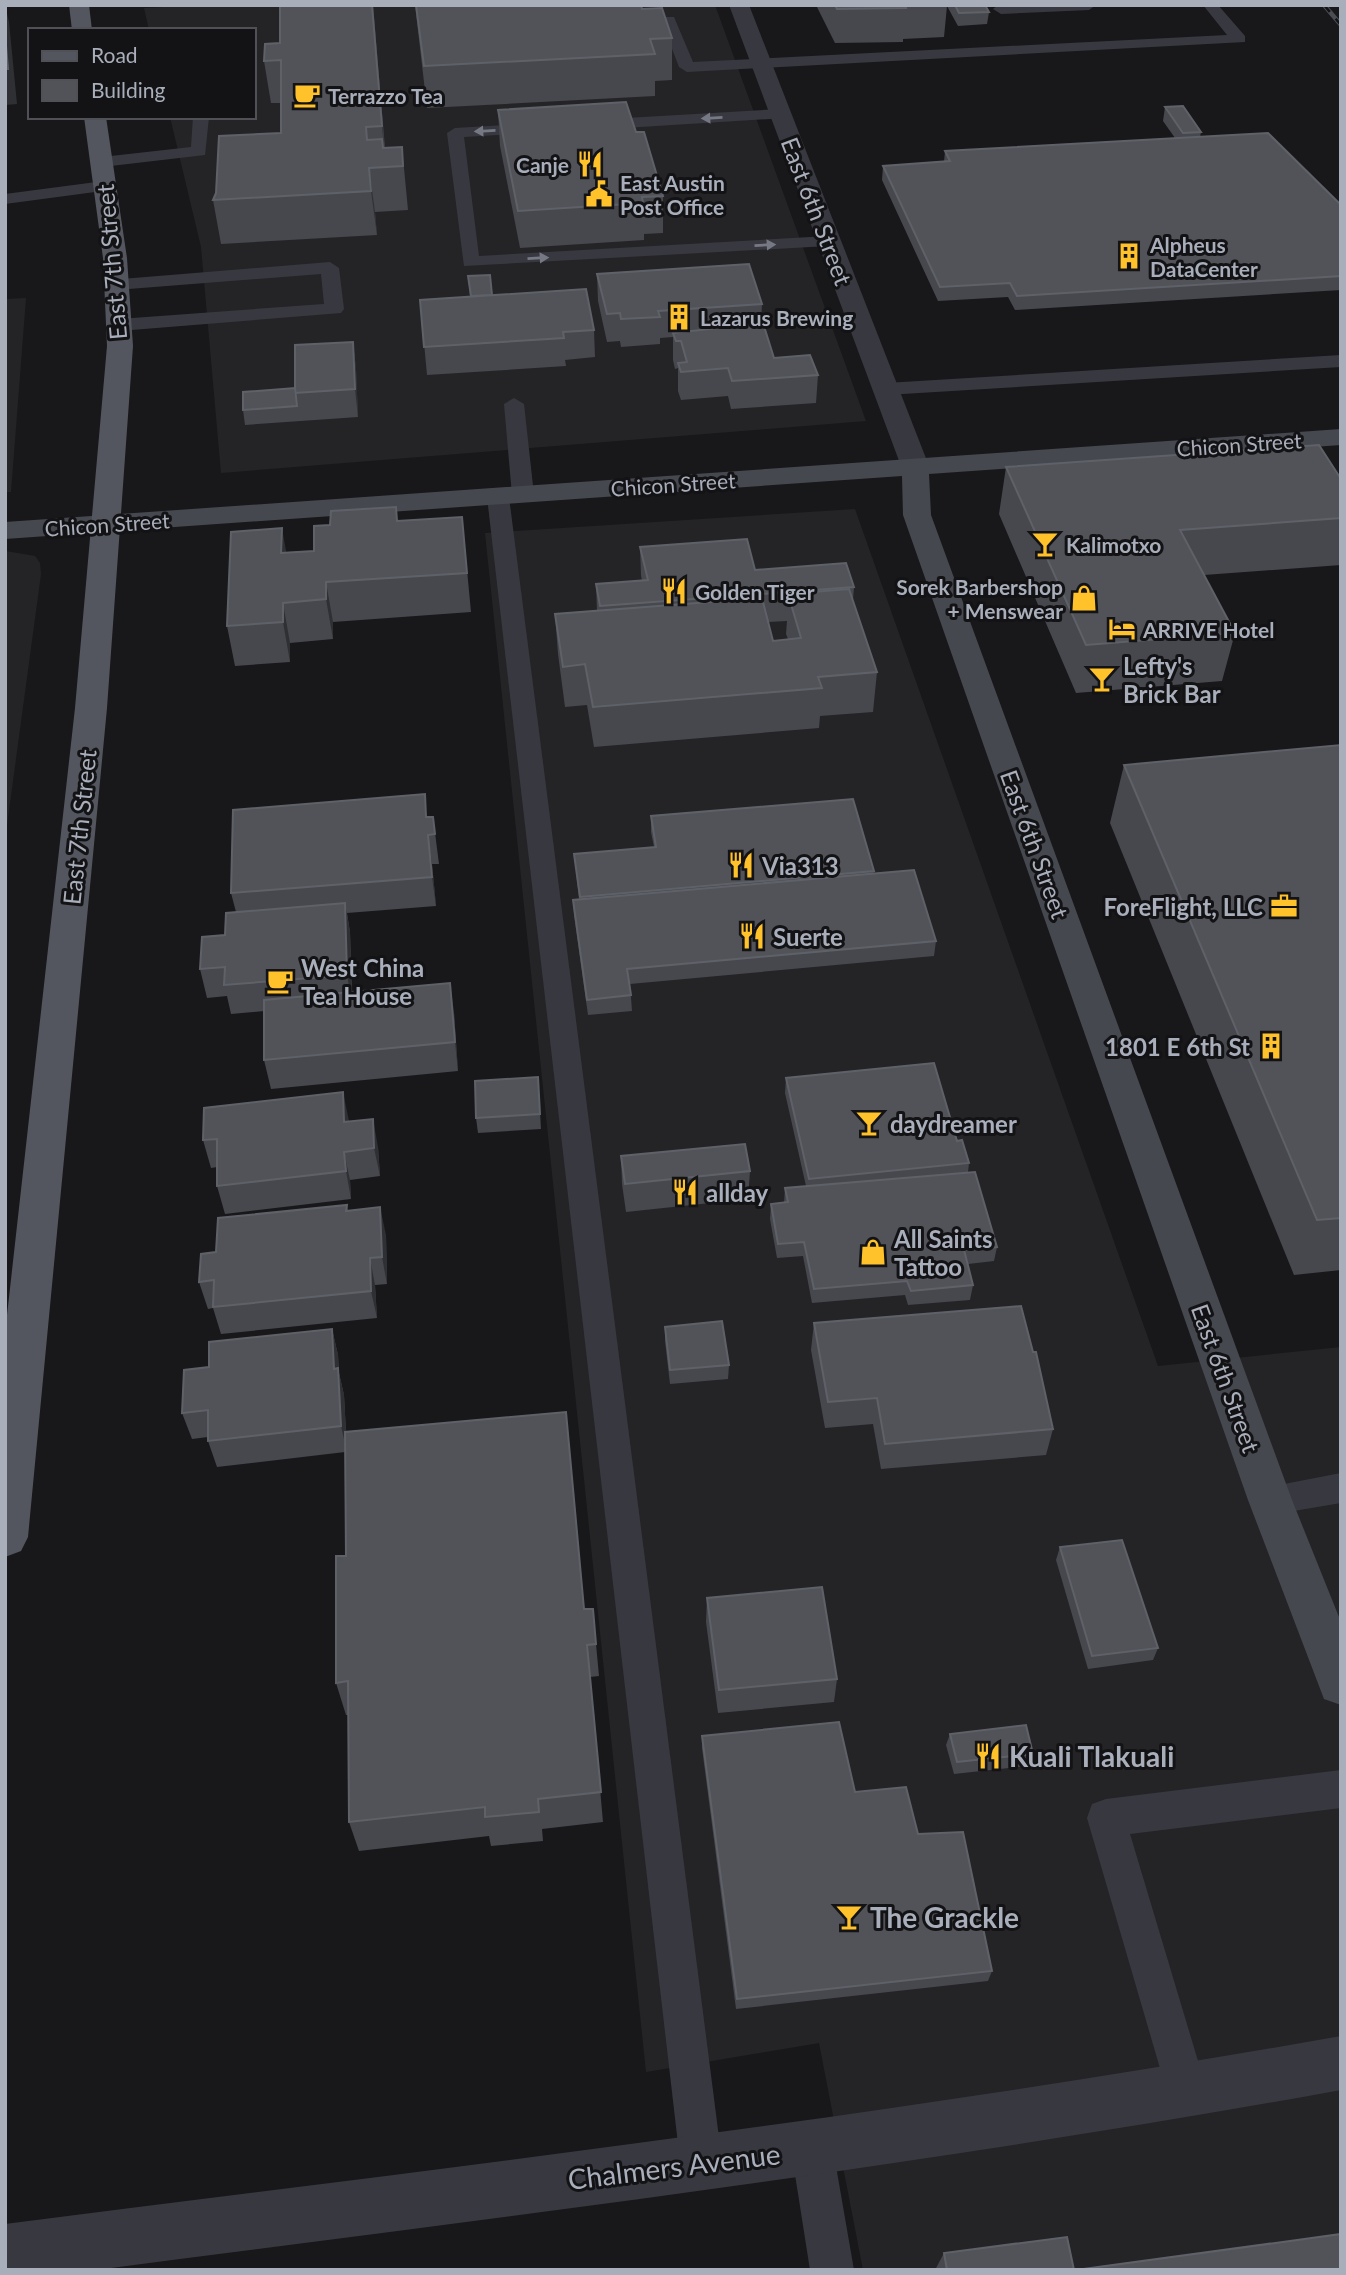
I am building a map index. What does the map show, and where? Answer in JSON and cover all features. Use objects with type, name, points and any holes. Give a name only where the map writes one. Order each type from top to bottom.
[{"type":"main road","points":[[79,5],[82,28]]},
{"type":"main road","name":"East 7th Street","points":[[5,1537],[80,825],[106,524],[119,325],[95,119]]},
{"type":"street","name":"East 6th Street","points":[[739,5],[915,466],[917,515],[1270,1500],[1341,1683]]},
{"type":"street","name":"Chicon Street","points":[[5,531],[1341,437]]},
{"type":"street","name":"Chalmers Avenue","points":[[5,2253],[701,2161],[813,2149],[1186,2091],[1341,2063]]},
{"type":"lane","points":[[1025,50],[1000,7],[1089,5]]},
{"type":"lane","points":[[669,20],[687,67],[1239,39],[1210,5]]},
{"type":"lane","points":[[578,126],[780,114]]},
{"type":"lane","points":[[102,162],[199,151],[201,119]]},
{"type":"lane","points":[[551,127],[455,133],[471,262],[828,241]]},
{"type":"lane","points":[[5,199],[104,187]]},
{"type":"lane","points":[[116,284],[330,268],[334,309],[119,325]]},
{"type":"lane","points":[[886,389],[1341,361]]},
{"type":"lane","points":[[514,404],[511,496],[701,2161]]},
{"type":"lane","points":[[1270,1500],[1341,1489]]},
{"type":"lane","points":[[1186,2091],[1106,1818],[1341,1789]]},
{"type":"lane","points":[[813,2149],[832,2270]]},
{"type":"shaded area","points":[[202,5],[715,5],[866,421],[221,473],[201,247],[170,119],[256,119],[256,28],[149,28],[144,8]]},
{"type":"shaded area","points":[[26,298],[11,492],[5,492],[5,299]]},
{"type":"shaded area","points":[[855,509],[1158,1366],[1341,1347],[1341,2270],[863,2270],[819,2043],[646,2072],[485,533]]},
{"type":"shaded area","points":[[5,551],[35,556],[40,563],[41,574],[5,840]]},
{"type":"building","points":[[280,5],[372,5],[382,126],[366,127],[367,140],[382,139],[383,148],[402,147],[403,166],[369,168],[371,191],[213,200],[216,193],[219,136],[281,133],[281,60],[264,61],[265,44],[280,43]]},
{"type":"building","points":[[416,5],[641,5],[642,9],[662,8],[672,38],[650,39],[655,54],[424,66]]},
{"type":"building","points":[[835,5],[905,5],[906,8],[837,9]]},
{"type":"building","points":[[955,5],[985,5],[989,12],[959,13]]},
{"type":"building","points":[[5,34],[8,69],[5,69]]},
{"type":"building","points":[[626,102],[636,132],[644,132],[663,196],[642,197],[643,203],[518,211],[498,110]]},
{"type":"building","points":[[1183,106],[1201,132],[1183,133],[1165,107]]},
{"type":"building","name":"Alpheus DataCenter","points":[[1268,133],[1341,205],[1341,276],[1017,296],[1010,283],[940,287],[883,166],[950,161],[945,151]]},
{"type":"building","points":[[749,264],[762,304],[658,311],[660,317],[621,319],[620,313],[607,314],[597,274]]},
{"type":"building","points":[[490,275],[492,295],[471,296],[468,276]]},
{"type":"building","points":[[586,289],[594,330],[563,332],[564,338],[424,347],[420,300]]},
{"type":"building","points":[[763,323],[774,358],[810,355],[818,375],[732,381],[728,368],[681,372],[678,363],[687,362],[681,341],[676,341],[673,333]]},
{"type":"building","points":[[353,342],[355,389],[295,393],[295,345]]},
{"type":"building","points":[[295,388],[297,406],[243,410],[243,392]]},
{"type":"building","points":[[1319,445],[1341,479],[1341,518],[1180,530],[1235,633],[1086,645],[1006,467]]},
{"type":"building","points":[[396,507],[397,521],[462,517],[467,573],[326,582],[326,599],[283,603],[283,622],[227,626],[231,532],[282,528],[281,553],[314,551],[314,526],[330,525],[331,511]]},
{"type":"building","points":[[747,539],[755,570],[846,563],[854,587],[600,606],[596,584],[648,580],[640,547]]},
{"type":"building","points":[[849,589],[877,672],[818,677],[822,688],[593,707],[585,664],[563,667],[555,614],[762,598],[773,641],[801,638],[788,594]]},
{"type":"building","name":"1801 E 6th St","points":[[1341,745],[1341,1218],[1317,1220],[1124,765]]},
{"type":"building","points":[[425,794],[426,817],[433,817],[435,834],[428,835],[432,877],[231,893],[233,810]]},
{"type":"building","name":"Via313","points":[[853,799],[874,871],[580,897],[574,854],[656,847],[651,816]]},
{"type":"building","name":"Suerte","points":[[914,870],[936,941],[627,969],[631,995],[587,1000],[573,900]]},
{"type":"building","points":[[345,903],[347,975],[224,985],[225,967],[200,969],[202,937],[225,935],[226,913]]},
{"type":"building","points":[[450,983],[455,1042],[264,1060],[264,1000]]},
{"type":"building","name":"daydreamer","points":[[934,1063],[957,1141],[962,1140],[969,1163],[809,1179],[786,1078]]},
{"type":"building","points":[[538,1077],[540,1114],[476,1118],[475,1081]]},
{"type":"building","points":[[343,1092],[344,1122],[373,1119],[374,1148],[344,1152],[346,1171],[217,1186],[217,1139],[203,1140],[204,1108]]},
{"type":"building","points":[[745,1144],[750,1171],[625,1184],[621,1156]]},
{"type":"building","points":[[975,1172],[997,1247],[964,1250],[973,1285],[911,1291],[907,1281],[814,1289],[804,1242],[778,1244],[771,1204],[788,1202],[785,1188]]},
{"type":"building","points":[[347,1205],[346,1211],[380,1207],[382,1257],[370,1258],[371,1291],[213,1307],[214,1280],[199,1282],[201,1254],[216,1252],[218,1218]]},
{"type":"building","points":[[1021,1306],[1033,1352],[1036,1352],[1053,1429],[885,1444],[877,1398],[828,1402],[814,1323]]},
{"type":"building","points":[[722,1321],[729,1365],[670,1370],[665,1327]]},
{"type":"building","points":[[332,1329],[334,1369],[338,1368],[341,1426],[208,1441],[208,1410],[182,1413],[184,1370],[209,1367],[209,1342]]},
{"type":"building","points":[[566,1412],[584,1609],[593,1609],[596,1644],[587,1645],[601,1792],[538,1799],[539,1812],[485,1817],[485,1807],[349,1822],[348,1681],[336,1683],[336,1556],[346,1556],[345,1432]]},
{"type":"building","points":[[1122,1540],[1158,1648],[1092,1656],[1060,1547]]},
{"type":"building","points":[[822,1587],[837,1679],[719,1690],[707,1598]]},
{"type":"building","name":"The Grackle","points":[[839,1722],[855,1792],[906,1787],[918,1834],[963,1832],[992,1971],[737,1999],[702,1736]]},
{"type":"building","points":[[1026,1725],[1033,1754],[957,1762],[950,1734]]},
{"type":"building","points":[[1341,2234],[1341,2270],[1076,2270]]},
{"type":"building","points":[[1067,2237],[1074,2270],[947,2270],[944,2253]]},
{"type":"railway","points":[[1324,5],[1341,25]]},
{"type":"place","name":"Terrazzo Tea","points":[[307,95]]},
{"type":"place","name":"Canje","points":[[590,164]]},
{"type":"place","name":"East Austin Post Office","points":[[599,194]]},
{"type":"place","name":"Alpheus DataCenter","points":[[1129,256]]},
{"type":"place","name":"Lazarus Brewing","points":[[679,317]]},
{"type":"place","name":"Kalimotxo","points":[[1045,544]]},
{"type":"place","name":"Golden Tiger","points":[[674,591]]},
{"type":"place","name":"Sorek Barbershop + Menswear","points":[[1084,598]]},
{"type":"place","name":"ARRIVE Hotel","points":[[1122,629]]},
{"type":"place","name":"Lefty's Brick Bar","points":[[1102,679]]},
{"type":"place","name":"Via313","points":[[741,865]]},
{"type":"place","name":"ForeFlight, LLC","points":[[1284,906]]},
{"type":"place","name":"Suerte","points":[[752,936]]},
{"type":"place","name":"West China Tea House","points":[[280,981]]},
{"type":"place","name":"1801 E 6th St","points":[[1271,1046]]},
{"type":"place","name":"daydreamer","points":[[869,1123]]},
{"type":"place","name":"allday","points":[[685,1192]]},
{"type":"place","name":"All Saints Tattoo","points":[[873,1252]]},
{"type":"place","name":"Kuali Tlakuali","points":[[988,1756]]},
{"type":"place","name":"The Grackle","points":[[849,1917]]}]
